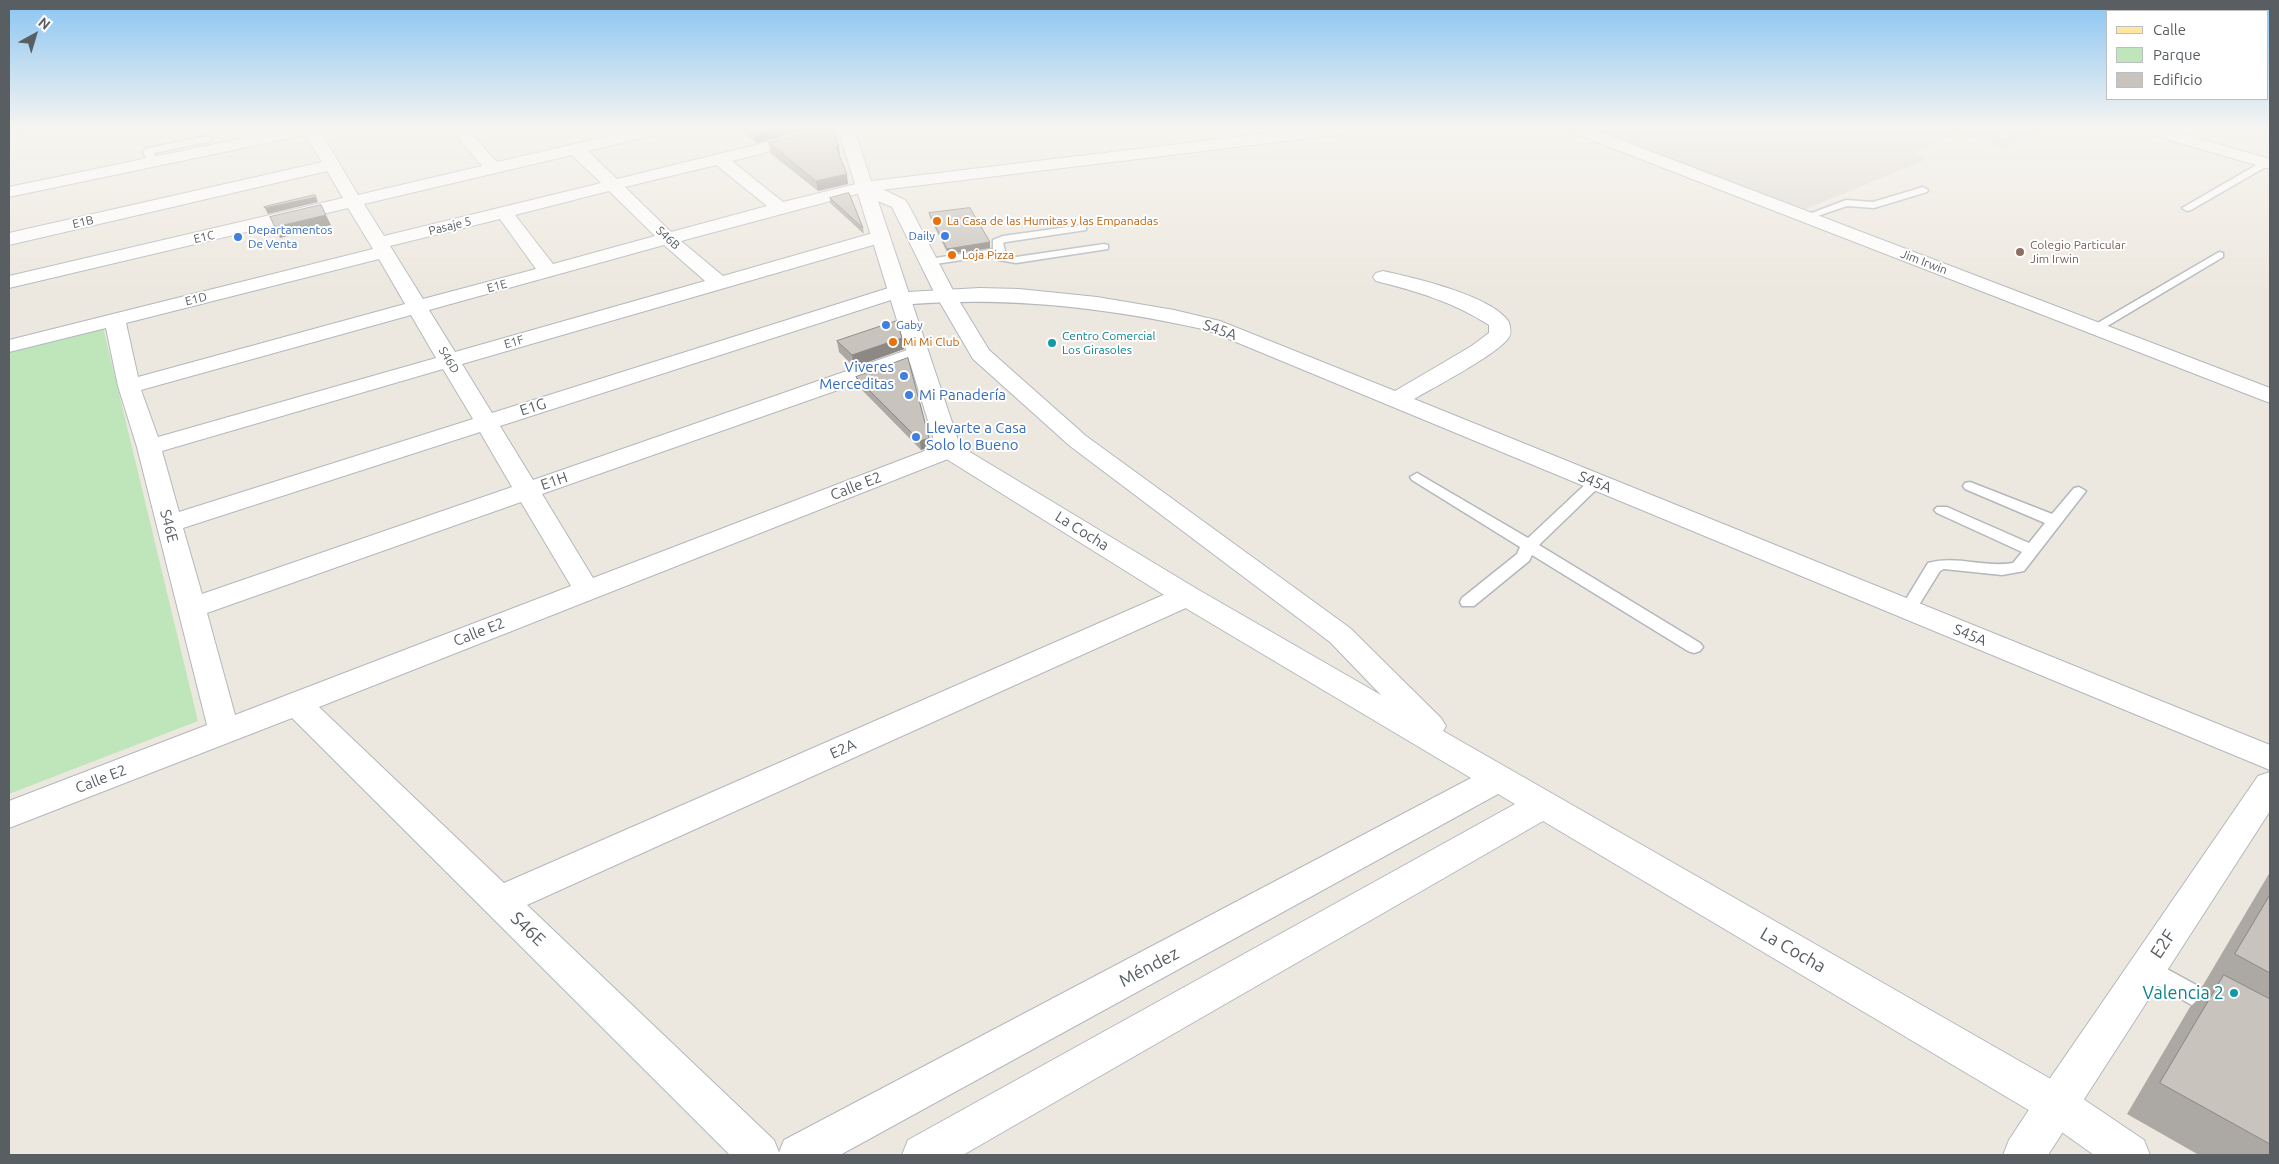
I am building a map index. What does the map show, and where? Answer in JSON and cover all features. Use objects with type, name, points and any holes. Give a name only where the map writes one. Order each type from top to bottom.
[{"type":"street","points":[[9,192],[50,183]]},
{"type":"street","name":"E1B","points":[[9,239],[252,183]]},
{"type":"street","name":"S46D","points":[[343,183],[587,590]]},
{"type":"street","name":"E1C","points":[[9,282],[433,183]]},
{"type":"street","name":"Pasaje 5","points":[[382,247],[504,212],[621,183]]},
{"type":"street","points":[[749,183],[780,208]]},
{"type":"street","points":[[863,183],[949,450]]},
{"type":"street","name":"E1E","points":[[129,386],[780,208],[864,187],[894,183]]},
{"type":"street","name":"Jim Irwin","points":[[1718,183],[2270,396]]},
{"type":"street","name":"S46B","points":[[614,185],[668,239],[719,283]]},
{"type":"street","name":"La Cocha","points":[[864,187],[899,204],[946,294],[981,354],[1078,441],[1340,635],[1454,750]]},
{"type":"street","points":[[504,212],[549,272]]},
{"type":"street","name":"E1F","points":[[149,447],[880,237]]},
{"type":"street","name":"E1D","points":[[9,346],[382,247]]},
{"type":"street","points":[[1383,277],[1437,290],[1473,305],[1499,322],[1500,335],[1478,352],[1396,400]]},
{"type":"street","name":"S45A","points":[[899,295],[1056,296],[1138,308],[1213,326],[2270,758]]},
{"type":"street","name":"E1G","points":[[169,524],[486,422],[899,295]]},
{"type":"street","name":"S46E","points":[[115,319],[129,386],[149,447],[224,732]]},
{"type":"street","name":"E1H","points":[[191,608],[918,354]]},
{"type":"street","name":"La Cocha","points":[[949,450],[1187,596],[1454,750],[2056,1104],[2129,1155]]},
{"type":"street","name":"Calle E2","points":[[9,815],[949,450]]},
{"type":"street","name":"E2A","points":[[500,901],[1187,596]]},
{"type":"street","name":"S46E","points":[[297,704],[759,1155]]},
{"type":"street","name":"Méndez","points":[[799,1155],[1499,778]]},
{"type":"street","name":"E2F","points":[[2024,1155],[2146,968],[2270,785]]},
{"type":"street","points":[[923,1155],[1544,804]]},
{"type":"lane","points":[[2186,208],[2231,183]]},
{"type":"lane","points":[[1806,217],[1846,203],[1874,204],[1923,190]]},
{"type":"lane","points":[[1082,228],[997,242],[1002,258],[1016,260],[1104,247]]},
{"type":"lane","points":[[929,262],[999,251]]},
{"type":"lane","points":[[2095,328],[2218,255]]},
{"type":"lane","points":[[1417,477],[1694,648]]},
{"type":"lane","points":[[1468,602],[1522,556],[1596,482]]},
{"type":"lane","points":[[1970,486],[2055,521]]},
{"type":"lane","points":[[1908,609],[1934,567],[1944,564],[2002,570],[2018,566],[2080,491]]},
{"type":"lane","points":[[1942,510],[2032,550]]},
{"type":"lane","points":[[2146,968],[2237,1020]]},
{"type":"shaded area","points":[[1719,183],[1869,183],[1796,213]]},
{"type":"green space","points":[[103,327],[198,721],[9,794],[9,352]]},
{"type":"building","points":[[849,193],[863,228],[830,198]]},
{"type":"building","points":[[315,195],[316,197],[264,207]]},
{"type":"building","points":[[321,205],[326,215],[275,227],[270,217]]},
{"type":"building","points":[[970,208],[990,242],[947,249],[929,213]]},
{"type":"building","points":[[897,321],[902,338],[852,355],[837,341]]},
{"type":"building","points":[[908,358],[929,438],[920,441],[856,377]]},
{"type":"building","points":[[2270,895],[2270,973],[2235,954]]},
{"type":"building","points":[[2224,975],[2270,999],[2270,1144],[2160,1083]]},
{"type":"place","name":"La Casa de las Humitas y las Empanadas","points":[[937,221]]},
{"type":"place","name":"Daily","points":[[945,236]]},
{"type":"place","name":"Departamentos De Venta","points":[[238,237]]},
{"type":"place","name":"Colegio Particular Jim Irwin","points":[[2020,252]]},
{"type":"place","name":"Loja Pizza","points":[[952,255]]},
{"type":"place","name":"Gaby","points":[[886,325]]},
{"type":"place","name":"Mi Mi Club","points":[[893,342]]},
{"type":"place","name":"Centro Comercial Los Girasoles","points":[[1052,343]]},
{"type":"place","name":"Viveres Merceditas","points":[[904,376]]},
{"type":"place","name":"Mi Panadería","points":[[909,395]]},
{"type":"place","name":"Llevarte a Casa Solo lo Bueno","points":[[916,437]]},
{"type":"place","name":"Valencia 2","points":[[2234,993]]}]
